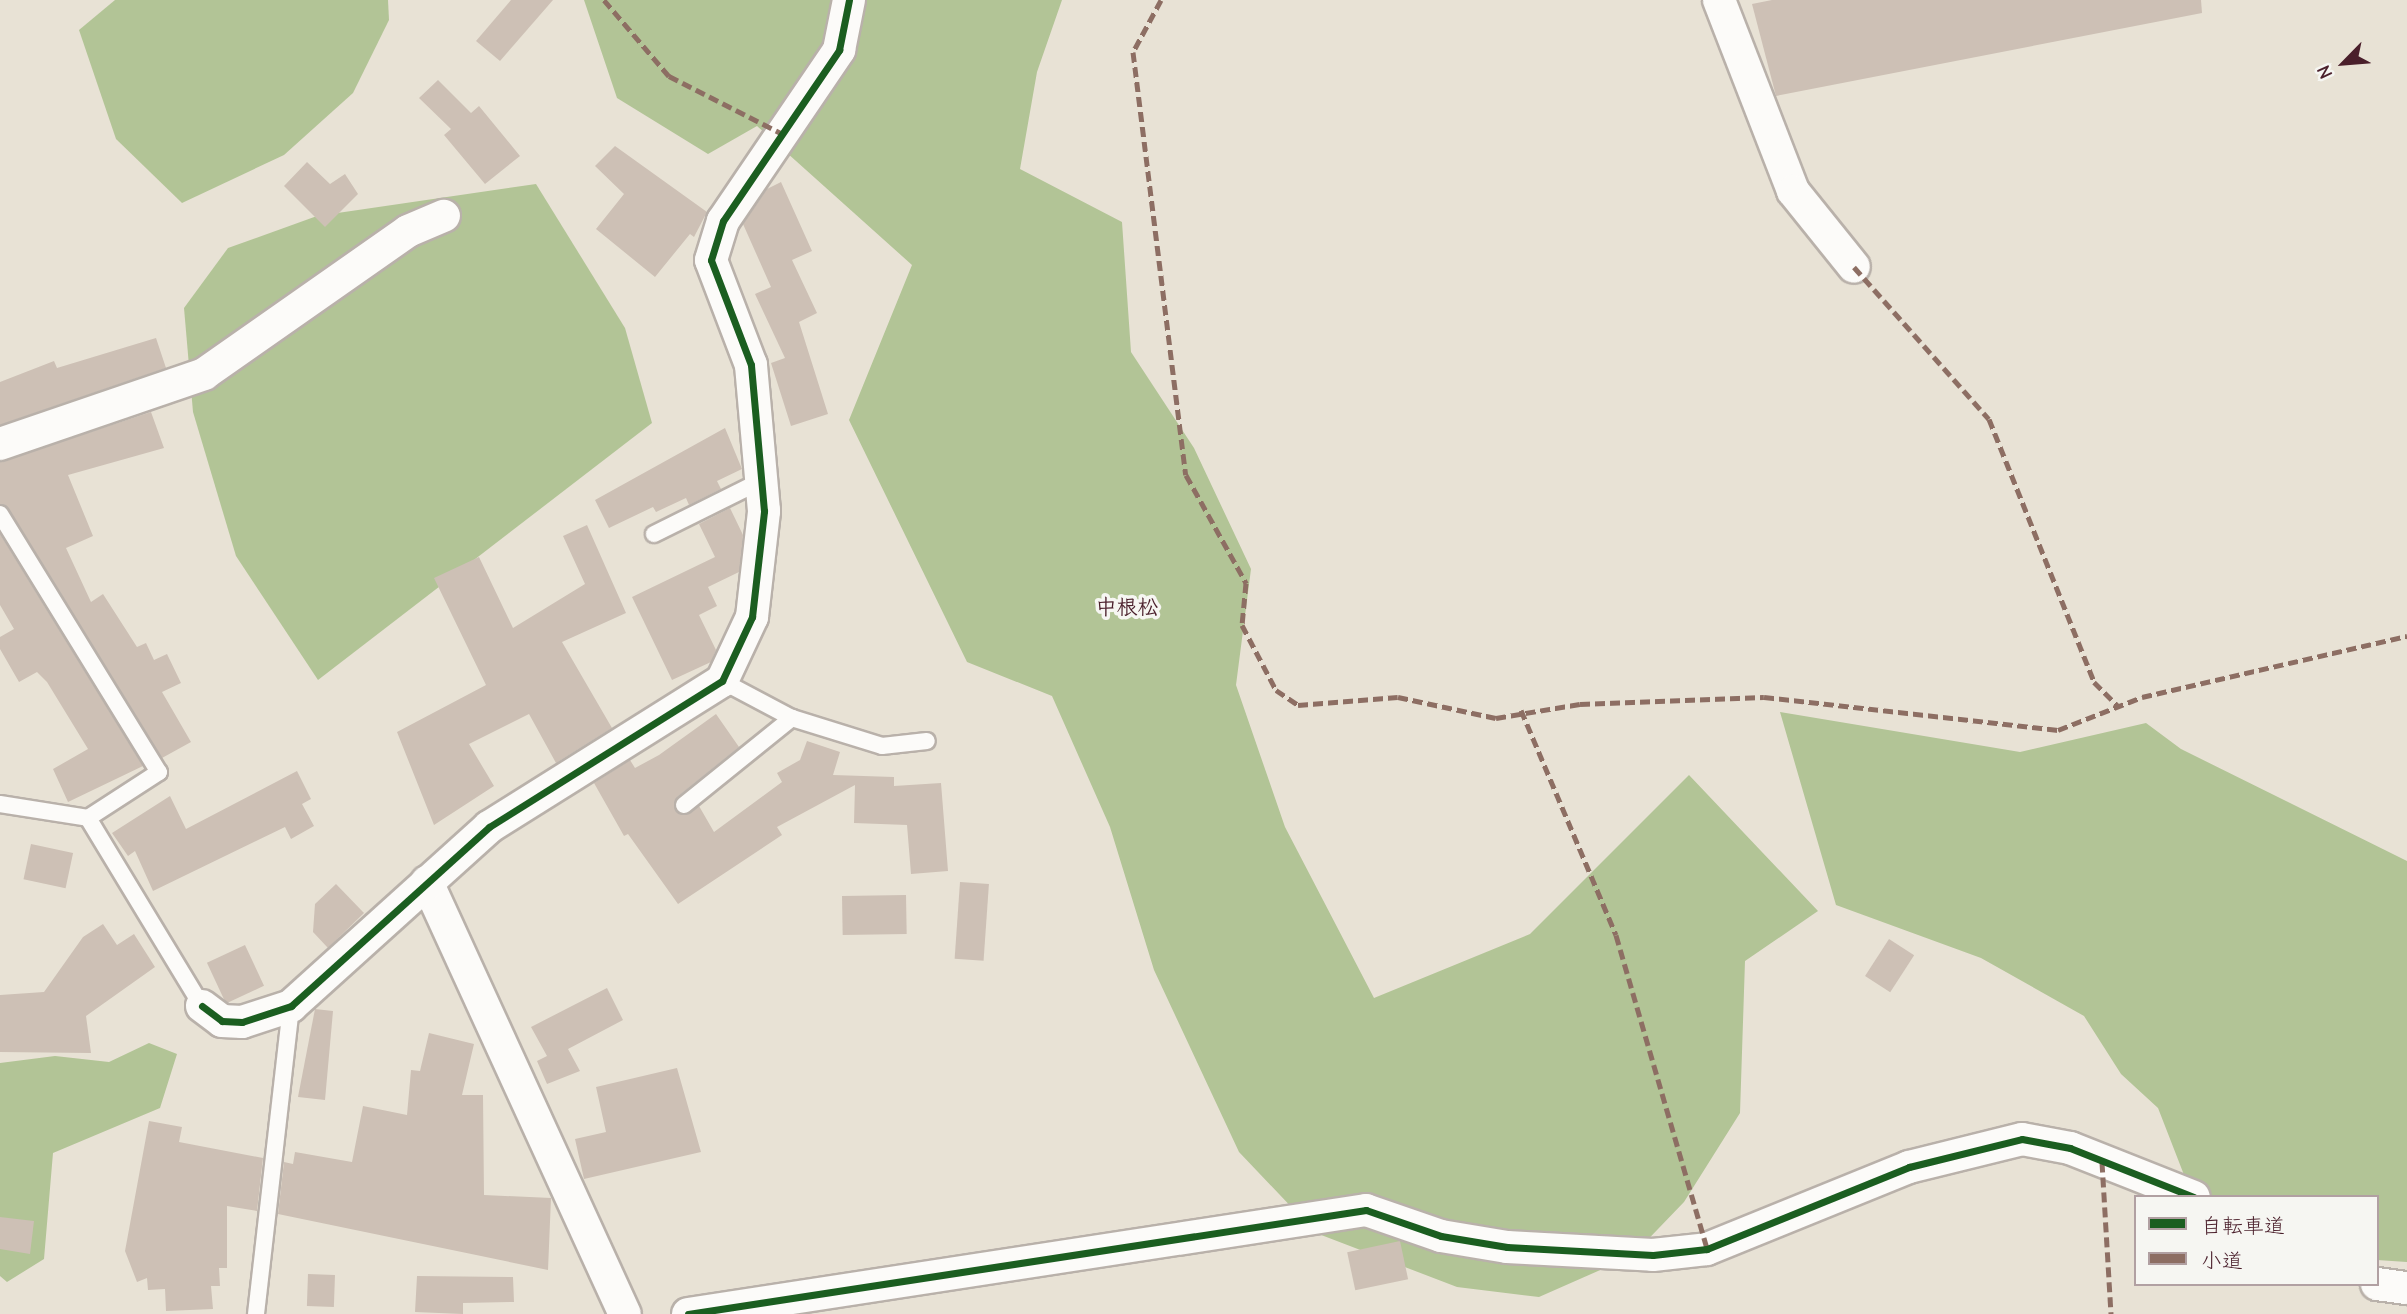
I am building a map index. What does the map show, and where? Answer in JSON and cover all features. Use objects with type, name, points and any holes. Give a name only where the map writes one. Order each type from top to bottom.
[{"type":"street","points":[[202,1006],[222,1021],[242,1022],[291,1006],[489,827],[722,681],[752,618],[762,574],[761,481],[751,365],[710,260],[723,221],[839,50],[849,0]]},
{"type":"street","points":[[1719,0],[1793,191],[1854,267]]},
{"type":"street","points":[[0,444],[204,374],[408,232],[444,216]]},
{"type":"street","points":[[427,883],[625,1314]]},
{"type":"street","points":[[688,1314],[1366,1210],[1441,1236],[1507,1247],[1653,1255],[1707,1249],[1909,1167],[2022,1139],[2070,1148],[2189,1195]]},
{"type":"street","points":[[2379,1284],[2407,1287]]},
{"type":"lane","points":[[654,534],[761,481]]},
{"type":"lane","points":[[0,514],[159,772],[88,818],[0,804]]},
{"type":"lane","points":[[722,681],[792,718],[882,746],[927,741]]},
{"type":"lane","points":[[684,805],[792,718]]},
{"type":"lane","points":[[88,818],[202,1006]]},
{"type":"lane","points":[[256,1314],[291,1006]]},
{"type":"green space","points":[[115,0],[388,0],[389,20],[353,93],[284,155],[182,203],[116,139],[79,30]]},
{"type":"green space","points":[[584,0],[1062,0],[1037,72],[1020,169],[1122,222],[1131,352],[1194,448],[1251,569],[1236,685],[1285,827],[1374,998],[1530,934],[1689,775],[1818,911],[1745,961],[1740,1113],[1684,1202],[1632,1256],[1539,1297],[1457,1287],[1316,1233],[1239,1152],[1154,970],[1110,827],[1052,696],[967,662],[849,420],[912,265],[757,126],[708,154],[617,98]]},
{"type":"green space","points":[[536,184],[625,328],[652,423],[318,680],[236,556],[193,412],[184,308],[228,248],[317,216]]},
{"type":"green space","points":[[1780,712],[2020,752],[2146,723],[2181,749],[2407,861],[2407,1262],[2379,1260],[2379,1195],[2206,1195],[2186,1180],[2158,1108],[2121,1074],[2084,1016],[1981,958],[1836,905]]},
{"type":"green space","points":[[149,1043],[177,1054],[160,1108],[53,1153],[44,1259],[7,1282],[0,1276],[0,1063],[55,1056],[109,1062]]},
{"type":"building","points":[[511,0],[553,0],[500,61],[476,41]]},
{"type":"building","points":[[1772,0],[2201,0],[2202,13],[1776,96],[1752,4]]},
{"type":"building","points":[[438,80],[471,113],[479,106],[520,156],[485,184],[444,135],[451,129],[419,98]]},
{"type":"building","points":[[615,146],[707,212],[694,237],[690,234],[655,277],[596,229],[624,194],[595,166]]},
{"type":"building","points":[[307,162],[330,184],[345,174],[358,194],[325,227],[284,186]]},
{"type":"building","points":[[781,182],[812,251],[792,260],[817,313],[799,322],[828,414],[791,426],[771,363],[785,358],[755,294],[771,287],[743,224],[767,189]]},
{"type":"building","points":[[156,338],[166,368],[0,425],[0,382],[54,361],[57,368]]},
{"type":"building","points":[[151,412],[164,448],[68,475],[93,536],[66,548],[91,602],[103,594],[137,647],[146,643],[154,660],[167,654],[181,683],[162,692],[191,742],[162,758],[0,504],[0,462]]},
{"type":"building","points":[[725,428],[742,469],[717,481],[721,489],[689,505],[686,498],[656,512],[653,507],[609,528],[595,500]]},
{"type":"building","points":[[730,508],[743,535],[739,572],[708,587],[717,606],[699,615],[716,650],[711,662],[672,680],[632,597],[715,557],[699,524]]},
{"type":"building","points":[[587,525],[626,613],[562,642],[612,728],[556,763],[529,714],[469,744],[494,786],[434,825],[397,732],[486,685],[434,578],[479,557],[513,628],[585,584],[563,536]]},
{"type":"building","points":[[0,534],[143,766],[68,802],[53,769],[88,749],[47,682],[37,672],[19,682],[0,649],[0,637],[14,629],[0,605]]},
{"type":"building","points":[[716,714],[739,747],[677,797],[680,814],[699,806],[714,832],[782,782],[777,773],[800,760],[807,741],[840,752],[833,775],[894,777],[894,786],[941,783],[948,871],[911,874],[907,825],[854,823],[855,785],[777,827],[782,835],[678,904],[628,834],[624,836],[594,783],[630,760],[635,768],[659,755]]},
{"type":"building","points":[[297,771],[311,799],[302,804],[314,826],[291,839],[285,827],[153,891],[135,851],[128,856],[112,833],[170,796],[186,829]]},
{"type":"building","points":[[31,844],[73,853],[66,888],[24,879]]},
{"type":"building","points":[[960,882],[989,884],[984,961],[955,959]]},
{"type":"building","points":[[336,884],[364,913],[328,948],[313,932],[315,904]]},
{"type":"building","points":[[906,895],[907,934],[843,935],[842,896]]},
{"type":"building","points":[[103,924],[117,945],[134,934],[155,967],[86,1016],[91,1053],[0,1052],[0,995],[44,992],[83,937]]},
{"type":"building","points":[[1889,939],[1914,955],[1890,992],[1865,976]]},
{"type":"building","points":[[245,945],[264,986],[226,1004],[207,963]]},
{"type":"building","points":[[607,988],[623,1020],[568,1049],[580,1071],[547,1084],[537,1061],[547,1056],[531,1027]]},
{"type":"building","points":[[315,1009],[333,1011],[325,1100],[298,1097]]},
{"type":"building","points":[[429,1033],[474,1044],[462,1095],[483,1095],[484,1195],[551,1198],[548,1270],[278,1214],[284,1162],[293,1164],[295,1152],[352,1162],[363,1106],[407,1115],[411,1070],[420,1071]]},
{"type":"building","points":[[677,1068],[701,1152],[584,1179],[575,1139],[606,1132],[596,1087]]},
{"type":"building","points":[[149,1121],[182,1127],[179,1142],[263,1158],[257,1211],[227,1206],[227,1268],[219,1268],[220,1286],[211,1286],[213,1309],[166,1311],[165,1289],[148,1290],[147,1278],[137,1282],[125,1251]]},
{"type":"building","points":[[0,1217],[34,1221],[30,1254],[0,1249]]},
{"type":"building","points":[[1400,1241],[1408,1279],[1355,1290],[1347,1252]]},
{"type":"building","points":[[308,1274],[335,1275],[334,1307],[307,1306]]},
{"type":"building","points":[[417,1276],[513,1277],[514,1302],[463,1303],[463,1314],[415,1312]]},
{"type":"marked path","points":[[604,0],[669,76],[781,133]]},
{"type":"marked path","points":[[1161,0],[1133,52],[1186,475],[1246,583],[1242,625],[1276,690],[1298,705],[1398,697],[1496,718],[1580,704],[1764,697],[2058,730],[2142,697],[2407,636]]},
{"type":"marked path","points":[[1854,267],[1989,419],[2094,682],[2119,707]]},
{"type":"marked path","points":[[1521,710],[1616,935],[1707,1249]]},
{"type":"marked path","points":[[2102,1162],[2111,1314]]},
{"type":"cycle path","points":[[202,1006],[222,1021],[242,1022],[291,1006],[489,827],[722,681],[752,617],[764,511],[751,365],[711,260],[723,221],[839,50],[849,0]]},
{"type":"cycle path","points":[[688,1314],[1366,1210],[1441,1236],[1507,1247],[1653,1255],[1707,1249],[1909,1167],[2022,1139],[2070,1148],[2189,1195]]},
{"type":"district","name":"中根松","points":[[1127,607]]}]
